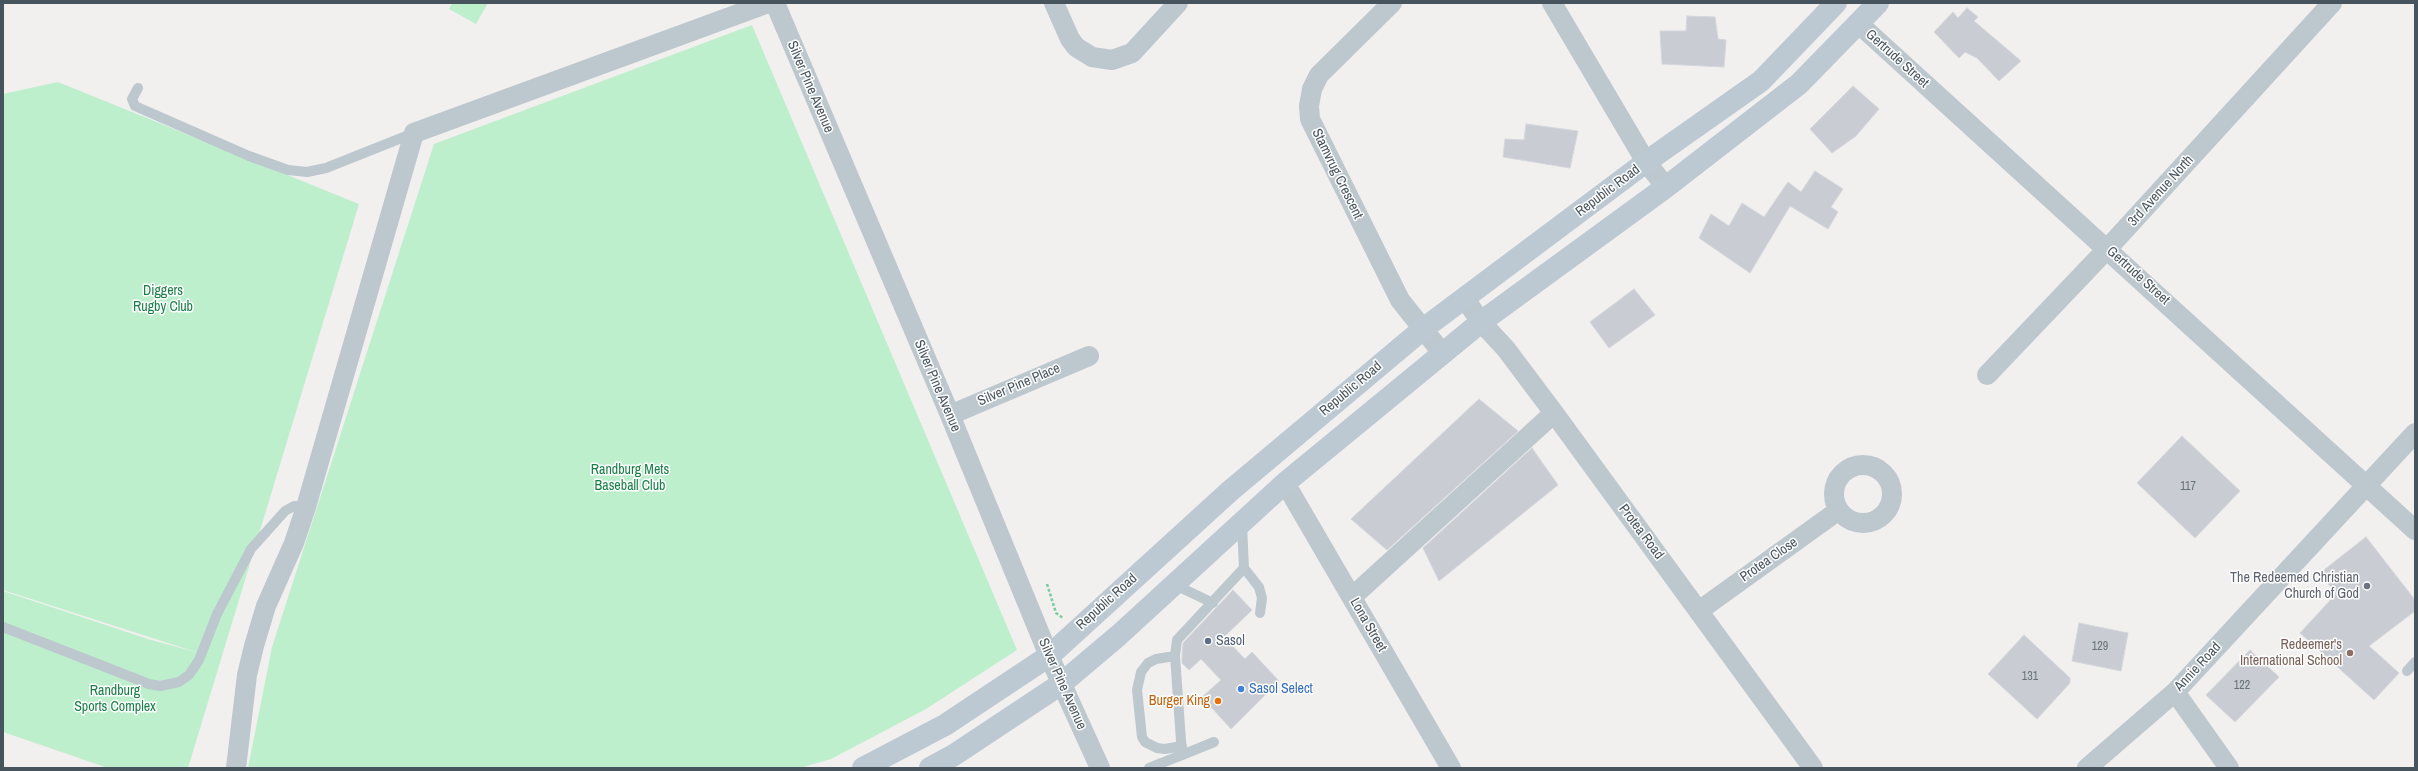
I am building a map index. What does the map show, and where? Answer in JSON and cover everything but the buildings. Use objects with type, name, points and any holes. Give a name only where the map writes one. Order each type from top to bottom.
[{"type":"main road","name":"Republic Road","points":[[862,768],[945,725],[1048,656],[1230,491],[1423,329],[1646,162],[1760,81],[1836,3]]},
{"type":"main road","points":[[930,768],[954,755],[1062,684],[1119,635],[1242,520],[1481,322],[1666,187],[1799,84],[1878,3]]},
{"type":"street","points":[[236,768],[247,675],[254,646],[266,606],[294,543],[306,508],[414,133],[768,3]]},
{"type":"street","name":"Silver Pine Avenue","points":[[775,3],[950,415],[1048,656],[1100,768]]},
{"type":"street","points":[[1054,3],[1070,40],[1076,47],[1092,56],[1112,60],[1122,58],[1132,53],[1178,3]]},
{"type":"street","name":"Stamvrug Crescent","points":[[1392,3],[1319,75],[1312,89],[1309,106],[1310,119],[1400,300],[1443,354]]},
{"type":"street","points":[[1552,3],[1646,162],[1666,187]]},
{"type":"street","name":"3rd Avenue North","points":[[1987,375],[2108,248],[2332,3]]},
{"type":"street","name":"Gertrude Street","points":[[1859,24],[2108,248],[2415,530]]},
{"type":"street","name":"Protea Road","points":[[1465,299],[1481,322],[1506,349],[1554,413],[1700,610],[1813,768]]},
{"type":"street","name":"Silver Pine Place","points":[[950,415],[1089,356]]},
{"type":"street","points":[[1352,597],[1554,413]]},
{"type":"street","name":"Annie Road","points":[[2087,768],[2175,692],[2415,433]]},
{"type":"street","name":"Lona Street","points":[[1286,482],[1451,768]]},
{"type":"street","name":"Protea Close","points":[[1700,610],[1839,510]]},
{"type":"street","points":[[2175,692],[2229,768]]},
{"type":"lane","points":[[138,88],[132,99],[135,106],[254,159],[288,170],[307,172],[326,168],[414,133]]},
{"type":"lane","points":[[3,627],[149,684],[160,686],[179,682],[189,675],[199,660],[217,614],[251,548],[285,511],[294,506],[306,508]]},
{"type":"lane","points":[[1242,520],[1244,568],[1259,587],[1262,598],[1260,613]]},
{"type":"lane","points":[[1182,751],[1175,656],[1177,640],[1244,568]]},
{"type":"lane","points":[[1173,584],[1213,603]]},
{"type":"lane","points":[[1175,656],[1156,659],[1148,664],[1141,672],[1137,690],[1142,737],[1146,742],[1157,748],[1182,751]]},
{"type":"lane","points":[[2407,671],[2415,662]]},
{"type":"lane","points":[[1149,768],[1182,751],[1214,742]]},
{"type":"path","points":[[1046,584],[1056,613],[1064,619]]},
{"type":"green space","points":[[452,3],[488,3],[476,24],[449,9]]},
{"type":"green space","name":"Randburg Mets Baseball Club","points":[[752,25],[1017,650],[926,709],[831,759],[800,768],[248,768],[272,647],[434,144]]},
{"type":"green space","name":"Diggers Rugby Club","points":[[58,82],[359,204],[188,768],[108,768],[3,732],[3,591],[148,639],[199,653],[3,590],[3,94]]},
{"type":"place","name":"The Redeemed Christian Church of God","points":[[2367,586]]},
{"type":"place","name":"Sasol","points":[[1208,641]]},
{"type":"place","name":"Redeemer's International School","points":[[2350,653]]},
{"type":"place","name":"Sasol Select","points":[[1241,689]]},
{"type":"place","name":"Burger King","points":[[1218,701]]},
{"type":"park label","name":"Randburg Sports Complex","points":[[115,700]]}]
